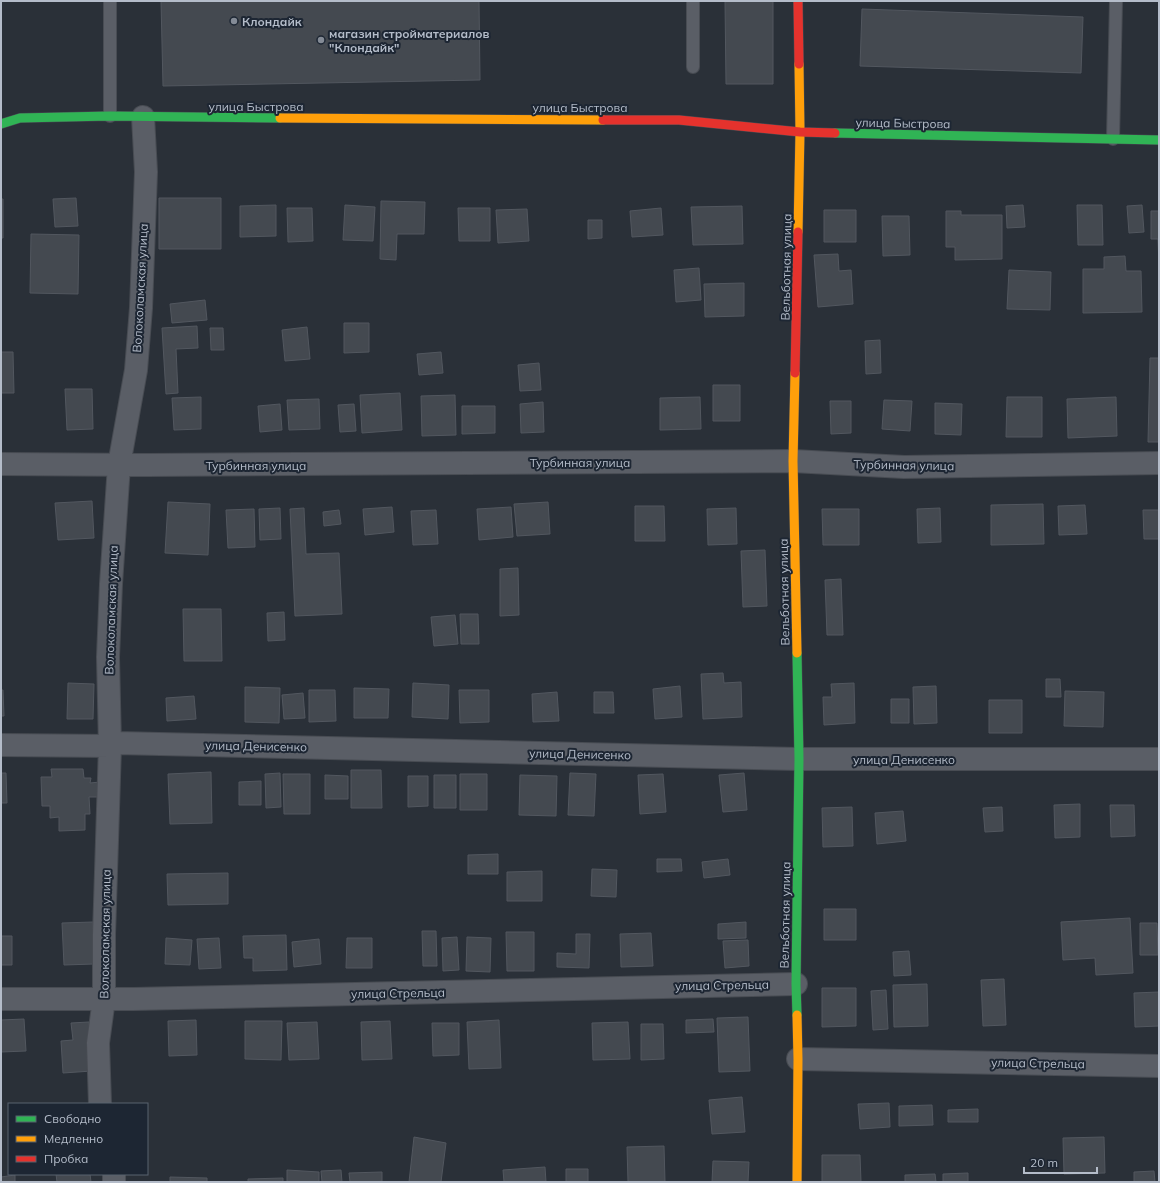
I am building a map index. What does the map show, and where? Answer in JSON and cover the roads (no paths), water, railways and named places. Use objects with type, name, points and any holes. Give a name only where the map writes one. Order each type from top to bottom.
[{"type":"street","name":"Вельботная улица","points":[[796,1182],[798,1059],[796,984],[799,759],[793,461],[800,132],[798,1]]},
{"type":"street","name":"улица Быстрова","points":[[1,124],[20,118],[110,116],[680,120],[800,132],[1159,140]]},
{"type":"street","name":"Волоколамская улица","points":[[100,1103],[98,1043],[104,999],[104,935],[110,746],[108,656],[111,584],[119,465],[136,370],[141,308],[146,172],[143,117]]},
{"type":"street","name":"Турбинная улица","points":[[1,464],[119,465],[793,461],[904,466],[1159,463]]},
{"type":"street","name":"улица Денисенко","points":[[1,745],[110,746],[117,743],[799,759],[1159,758]]},
{"type":"street","name":"улица Стрельца","points":[[1,999],[104,999],[796,984]]},
{"type":"street","name":"улица Стрельца","points":[[798,1059],[1159,1066]]},
{"type":"lane","points":[[110,1],[110,116]]},
{"type":"lane","points":[[693,1],[693,67]]},
{"type":"lane","points":[[1113,139],[1116,1]]},
{"type":"place","name":"Клондайк","points":[[234,21]]},
{"type":"place","name":"магазин стройматериалов \"Клондайк\"","points":[[321,40]]}]
